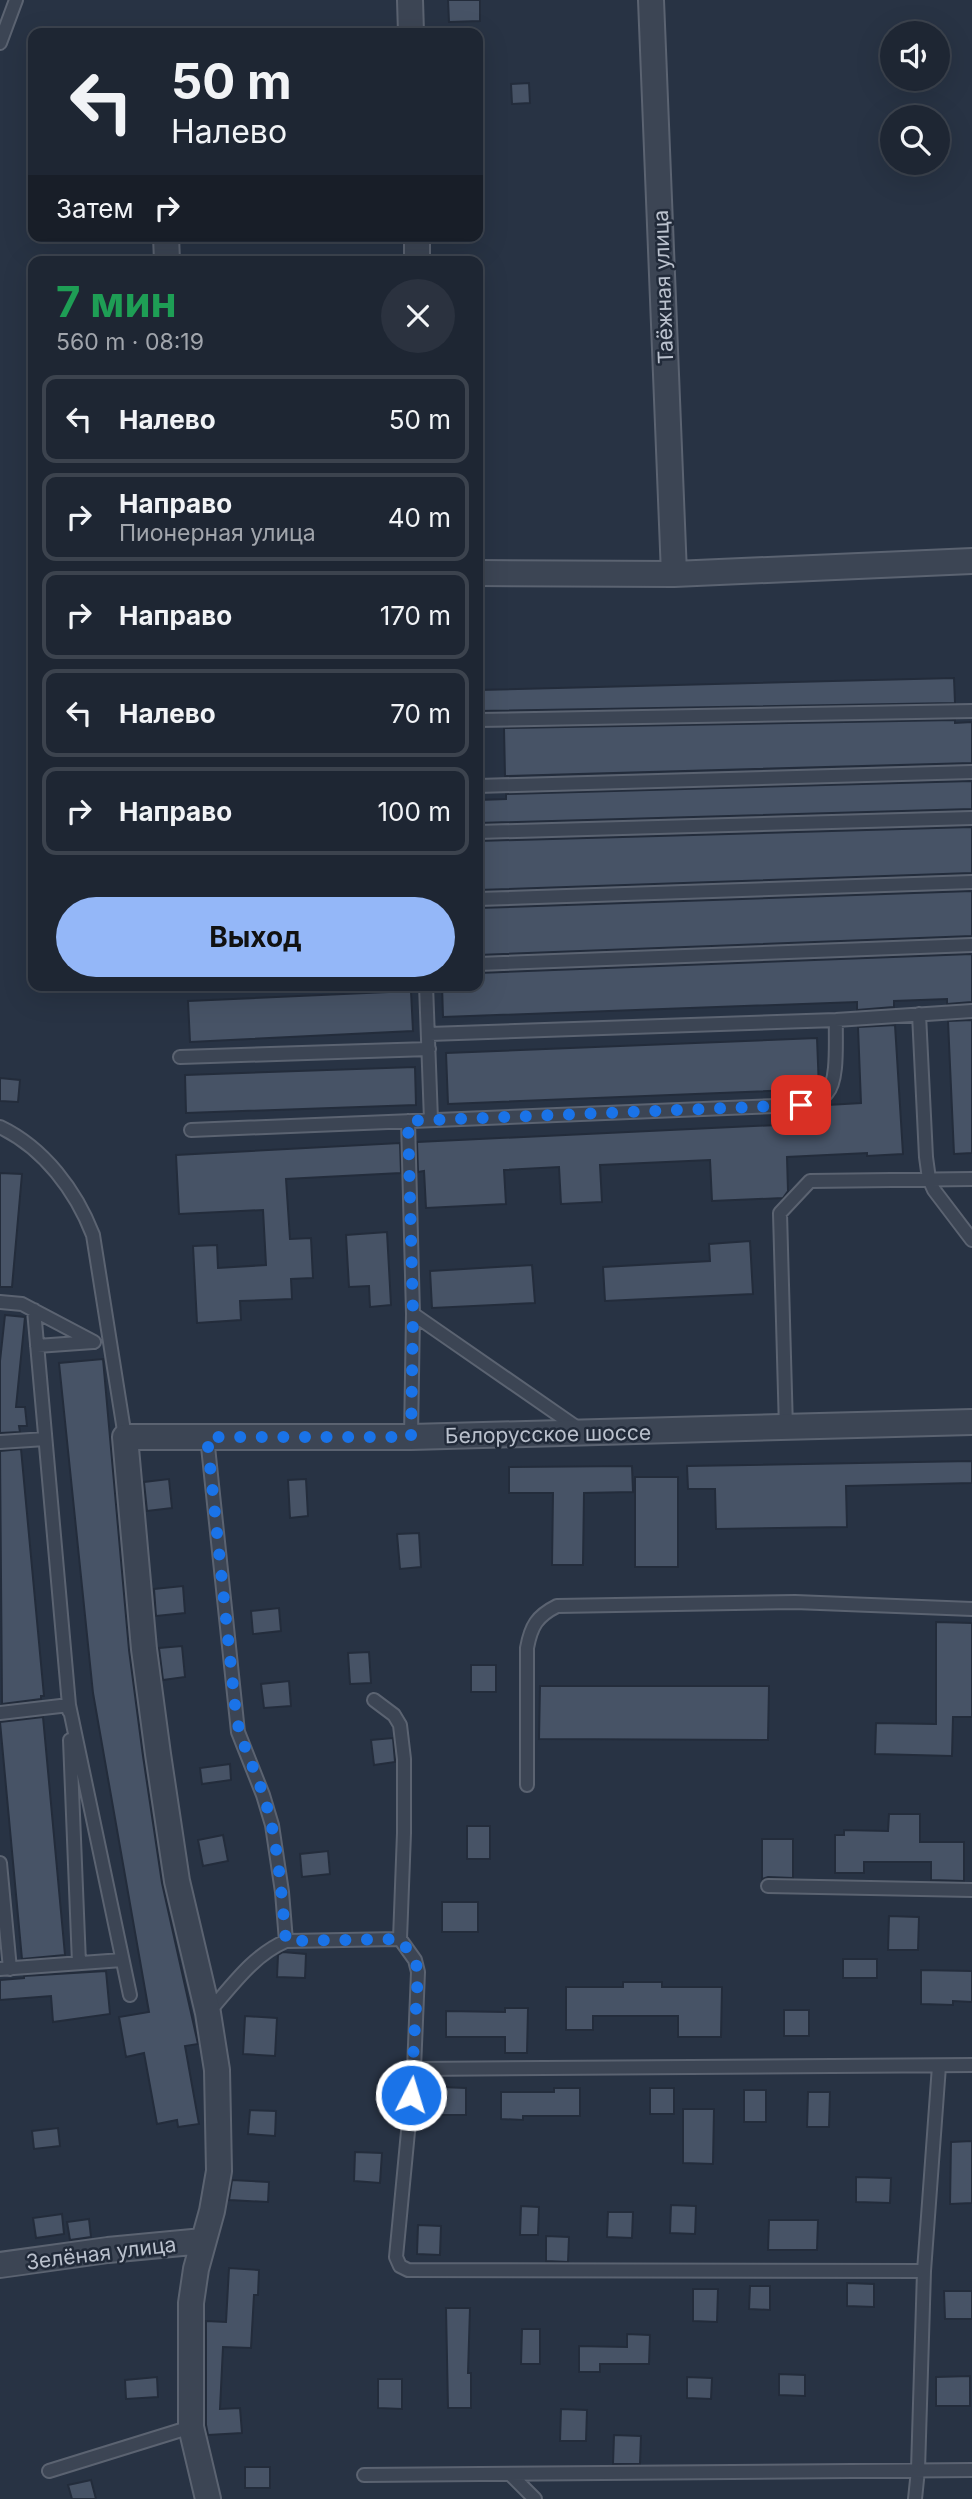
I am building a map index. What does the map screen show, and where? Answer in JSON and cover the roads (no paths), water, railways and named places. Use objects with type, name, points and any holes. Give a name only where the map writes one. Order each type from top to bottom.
[{"type":"street","points":[[410,0],[411,28]]},
{"type":"street","name":"Таёжная улица","points":[[652,0],[674,574]]},
{"type":"street","points":[[483,573],[674,574],[972,561]]},
{"type":"street","name":"Белорусское шоссе","points":[[125,1437],[411,1437],[972,1423]]},
{"type":"street","points":[[125,1437],[144,1649],[158,1754],[177,1881],[208,2013],[217,2070],[219,2171],[212,2211],[196,2269],[191,2303],[191,2427],[208,2499]]},
{"type":"street","name":"Зелёная улица","points":[[0,2265],[108,2250],[203,2241]]},
{"type":"lane","points":[[0,43],[16,0]]},
{"type":"lane","points":[[483,720],[972,711]]},
{"type":"lane","points":[[483,786],[972,772]]},
{"type":"lane","points":[[483,832],[972,818]]},
{"type":"lane","points":[[483,899],[972,882]]},
{"type":"lane","points":[[483,964],[972,945]]},
{"type":"lane","points":[[426,991],[431,1120]]},
{"type":"lane","points":[[429,1034],[836,1020],[972,1011]]},
{"type":"lane","points":[[919,1014],[929,1179],[934,1190],[972,1240]]},
{"type":"lane","points":[[191,1129],[801,1105],[819,1100],[834,1082],[836,1020]]},
{"type":"lane","points":[[180,1057],[429,1049]]},
{"type":"lane","points":[[408,1121],[413,1314],[411,1437]]},
{"type":"lane","points":[[0,1127],[48,1161],[85,1214],[93,1235],[125,1437]]},
{"type":"lane","points":[[786,1429],[780,1213],[810,1181],[972,1179]]},
{"type":"lane","points":[[0,1302],[22,1304],[94,1342]]},
{"type":"lane","points":[[34,1310],[69,1705],[79,1963]]},
{"type":"lane","points":[[413,1314],[585,1433]]},
{"type":"lane","points":[[37,1346],[110,1340]]},
{"type":"lane","points":[[207,1437],[235,1710],[239,1731],[264,1795],[272,1825],[286,1941]]},
{"type":"lane","points":[[0,1442],[45,1439]]},
{"type":"lane","points":[[527,1786],[527,1648],[534,1622],[557,1606],[795,1602],[972,1609]]},
{"type":"lane","points":[[374,1700],[394,1715],[400,1725],[403,1748],[404,1833],[400,1939],[415,1960],[418,1972],[414,2068],[396,2257],[400,2266],[408,2270],[924,2271]]},
{"type":"lane","points":[[0,1713],[69,1705]]},
{"type":"lane","points":[[69,1705],[130,1995]]},
{"type":"lane","points":[[0,1863],[5,1969],[122,1960]]},
{"type":"lane","points":[[768,1886],[972,1890]]},
{"type":"lane","points":[[208,2013],[257,1958],[286,1941],[400,1939]]},
{"type":"lane","points":[[414,2068],[972,2065]]},
{"type":"lane","points":[[915,2499],[924,2271],[939,2066]]},
{"type":"lane","points":[[50,2471],[191,2427]]},
{"type":"lane","points":[[364,2475],[972,2470]]},
{"type":"lane","points":[[510,2474],[534,2499]]}]
